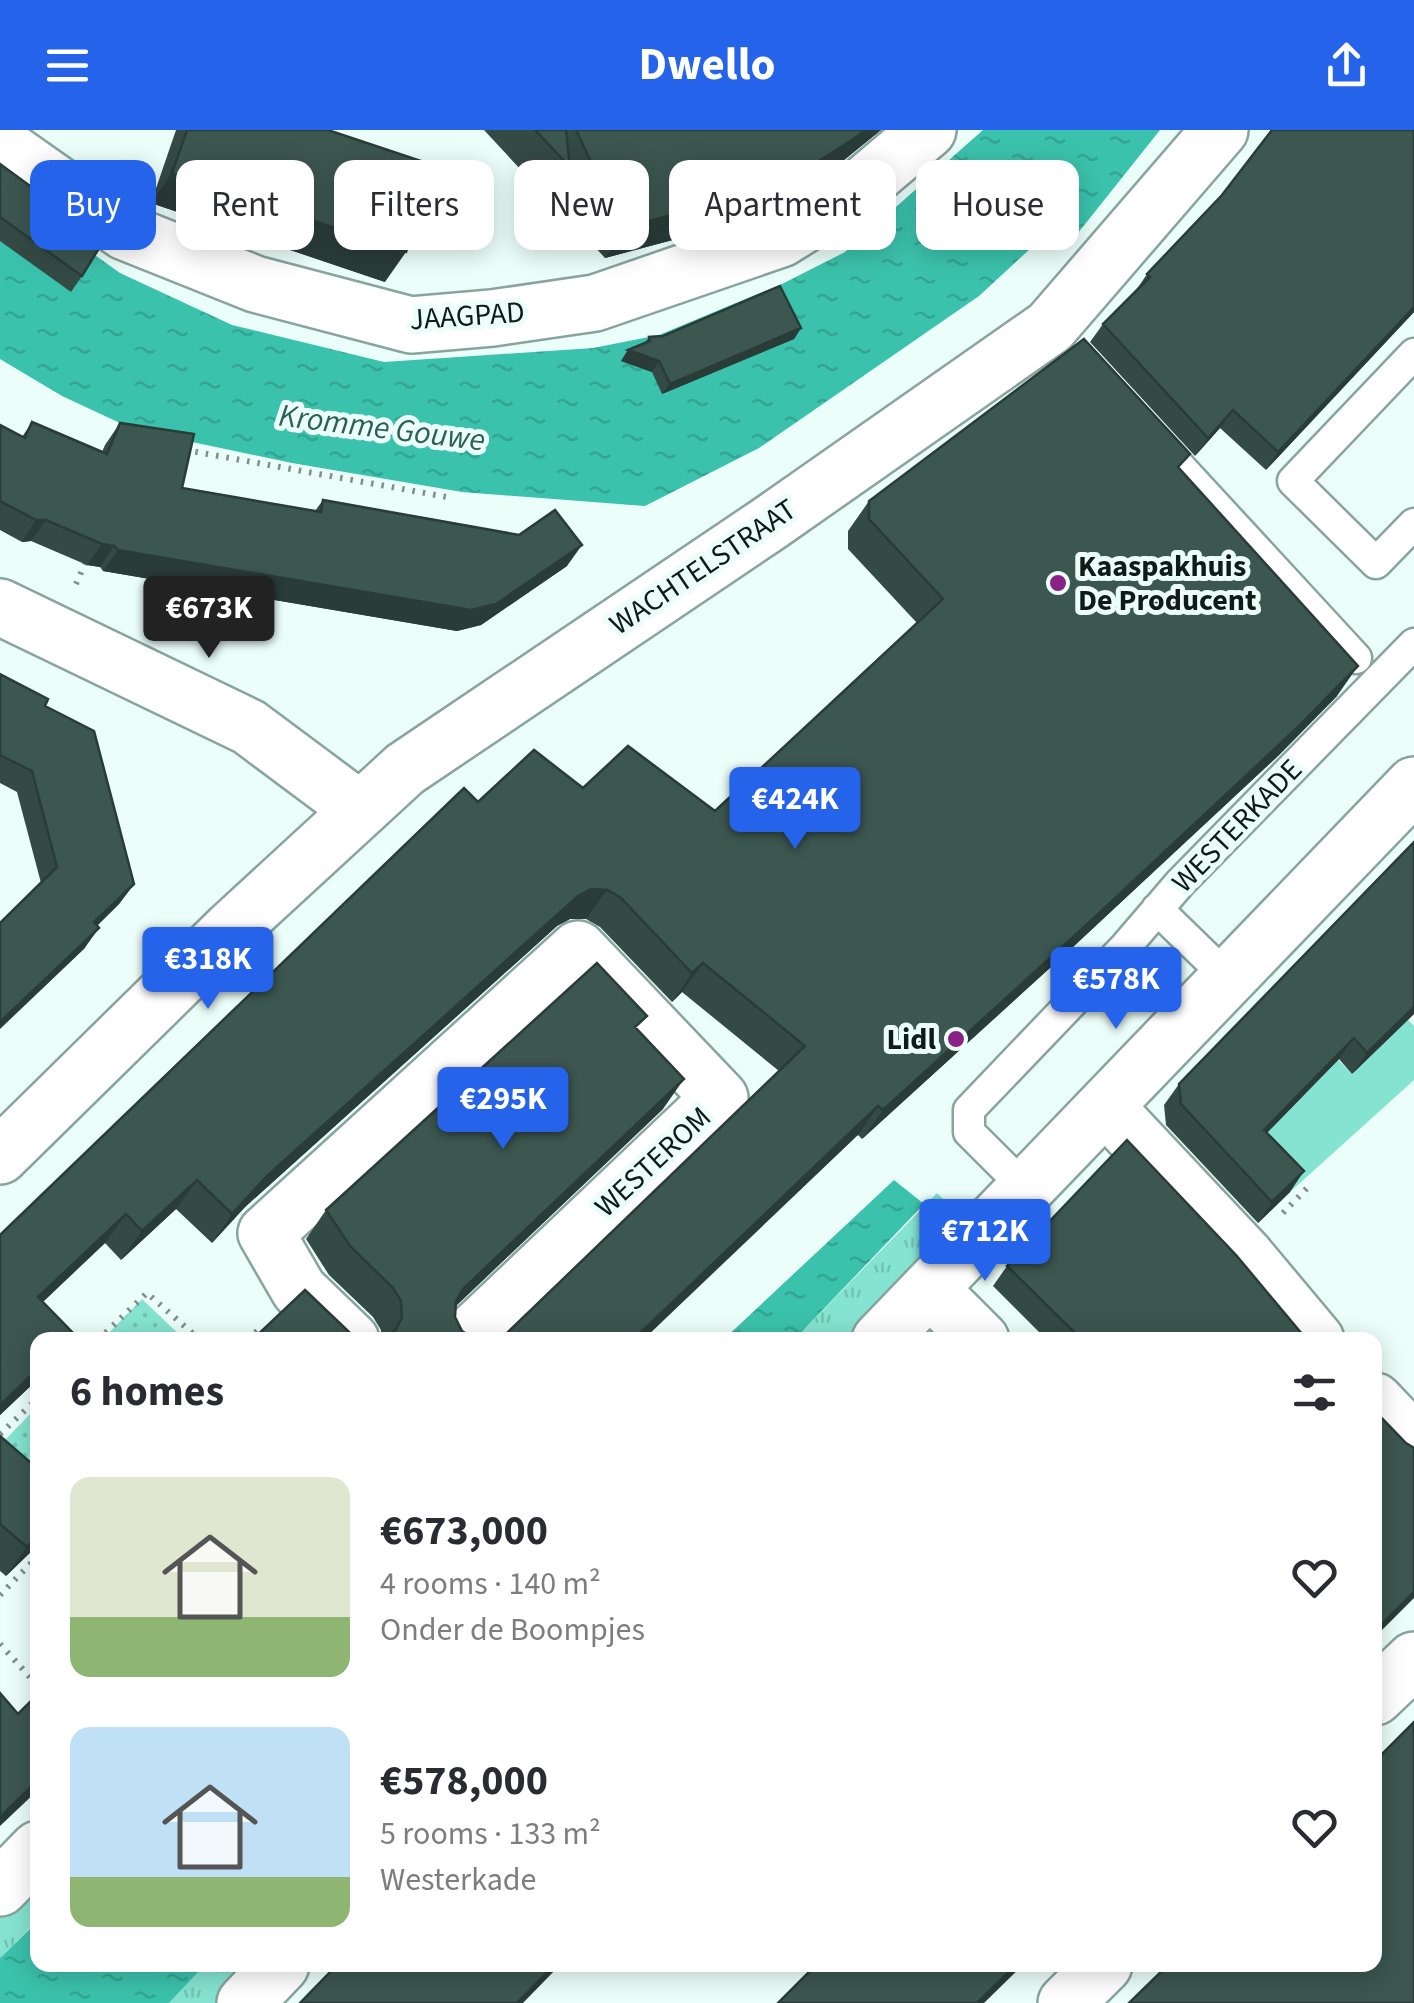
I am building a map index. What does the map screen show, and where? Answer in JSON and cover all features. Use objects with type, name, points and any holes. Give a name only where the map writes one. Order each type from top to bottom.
[{"type":"street","name":"JAAGPAD","points":[[0,144],[126,232],[255,284],[410,326],[594,303],[781,239],[850,196],[928,130]]},
{"type":"street","name":"WACHTELSTRAAT","points":[[0,1156],[230,930],[404,769],[770,523],[1062,341],[1220,130]]},
{"type":"street","points":[[0,608],[249,727],[359,809]]},
{"type":"street","points":[[888,1332],[1414,784]]},
{"type":"street","name":"WESTEROM","points":[[343,1332],[298,1290],[266,1233],[578,949],[720,1098],[473,1332]]},
{"type":"street","points":[[1104,1106],[1245,1254],[1310,1332]]},
{"type":"street","points":[[930,1290],[974,1332]]},
{"type":"street","points":[[1382,1408],[1414,1442]]},
{"type":"street","points":[[1382,1690],[1414,1660]]},
{"type":"street","points":[[0,1888],[30,1858]]},
{"type":"street","points":[[245,2003],[274,1972]]},
{"type":"street","points":[[1066,2003],[1097,1972]]},
{"type":"lane","points":[[1414,354],[1293,481],[1376,563],[1414,524]]},
{"type":"lane","points":[[1141,426],[1356,658]]},
{"type":"lane","name":"WESTERKADE","points":[[1026,1189],[969,1132],[969,1110],[1414,644]]},
{"type":"lane","points":[[1157,909],[1228,978]]},
{"type":"path","points":[[175,448],[446,497]]},
{"type":"path","points":[[54,636],[92,548]]},
{"type":"path","points":[[106,1332],[147,1293],[191,1332]]},
{"type":"path","points":[[0,1434],[30,1406]]},
{"type":"path","points":[[0,1595],[30,1564]]},
{"type":"path","points":[[0,1644],[30,1677]]},
{"type":"green space","points":[[1370,981],[1414,1026],[1414,1080],[1290,1192],[1249,1151],[1316,1037],[1352,1074],[1380,1046]]},
{"type":"green space","points":[[937,1193],[970,1224],[867,1332],[802,1332]]},
{"type":"green space","points":[[142,1299],[177,1332],[110,1332]]},
{"type":"green space","points":[[30,1414],[30,1498],[0,1445]]},
{"type":"green space","points":[[30,1884],[30,1928],[0,1958],[0,1913]]},
{"type":"green space","points":[[198,1972],[250,1972],[220,2003],[169,2003]]},
{"type":"water","points":[[983,130],[1160,130],[1079,232],[1079,160],[949,160]]},
{"type":"water","name":"Kromme Gouwe","points":[[0,187],[30,208],[30,250],[88,250],[120,273],[232,325],[384,362],[593,348],[659,335],[784,283],[847,250],[896,250],[896,207],[916,189],[916,250],[1029,250],[979,296],[759,448],[645,506],[462,492],[292,463],[135,430],[62,396],[0,359]]},
{"type":"water","points":[[894,1180],[924,1204],[802,1332],[732,1332]]},
{"type":"water","points":[[30,1929],[30,1972],[198,1972],[169,2003],[0,2003],[0,1958]]},
{"type":"building","points":[[187,130],[328,130],[418,160],[334,160],[334,228],[314,221],[314,160],[177,160]]},
{"type":"building","points":[[535,130],[566,130],[569,160],[563,160]]},
{"type":"building","points":[[576,130],[865,130],[820,160],[669,160],[669,216],[649,221],[649,160],[590,160]]},
{"type":"building","points":[[1272,130],[1414,130],[1414,307],[1278,452],[1233,410],[1208,438],[1103,324],[1222,195]]},
{"type":"building","points":[[0,164],[30,186],[30,239],[0,217]]},
{"type":"building","points":[[46,250],[98,250],[82,276]]},
{"type":"building","points":[[780,286],[801,328],[670,384],[659,361],[628,350],[650,341],[649,337],[663,336]]},
{"type":"building","points":[[1084,339],[1190,454],[1178,467],[1358,666],[1095,917],[883,1110],[878,1106],[641,1332],[508,1332],[805,1046],[703,963],[692,973],[620,897],[607,890],[591,889],[578,896],[266,1177],[232,1214],[197,1180],[142,1231],[126,1214],[38,1297],[72,1332],[30,1332],[30,1377],[0,1405],[0,1235],[464,788],[478,802],[534,750],[583,788],[628,746],[715,811],[943,599],[869,519],[869,501]]},
{"type":"building","points":[[32,422],[107,454],[120,423],[194,434],[182,488],[321,512],[323,500],[519,535],[555,510],[582,545],[496,604],[471,610],[118,550],[46,520],[36,520],[0,501],[0,425],[25,438]]},
{"type":"building","points":[[0,674],[48,699],[45,706],[94,731],[134,884],[94,922],[99,928],[0,1022],[0,923],[57,867],[32,771],[0,755]]},
{"type":"building","points":[[1414,842],[1414,1007],[1367,1053],[1354,1038],[1264,1130],[1304,1171],[1272,1202],[1181,1104],[1179,1084]]},
{"type":"building","points":[[597,963],[647,1016],[635,1027],[684,1079],[463,1289],[456,1301],[455,1317],[464,1332],[393,1332],[402,1317],[401,1301],[350,1246],[326,1210]]},
{"type":"building","points":[[1127,1140],[1236,1255],[1300,1332],[1074,1332],[1007,1266]]},
{"type":"building","points":[[305,1290],[349,1332],[260,1332]]},
{"type":"building","points":[[1382,1418],[1414,1448],[1414,1592],[1382,1624]]},
{"type":"building","points":[[0,1436],[30,1462],[30,1544],[27,1547],[0,1524]]},
{"type":"building","points":[[0,1693],[18,1714],[30,1702],[30,1788],[0,1817]]},
{"type":"building","points":[[1414,1722],[1414,2003],[1129,2003],[1161,1972],[1382,1972],[1382,1754]]},
{"type":"building","points":[[330,1972],[547,1972],[517,2003],[300,2003]]},
{"type":"building","points":[[809,1972],[1009,1972],[977,2003],[778,2003]]},
{"type":"place","name":"Kaaspakhuis De Producent","points":[[1058,583]]},
{"type":"place","name":"Lidl","points":[[956,1039]]}]
